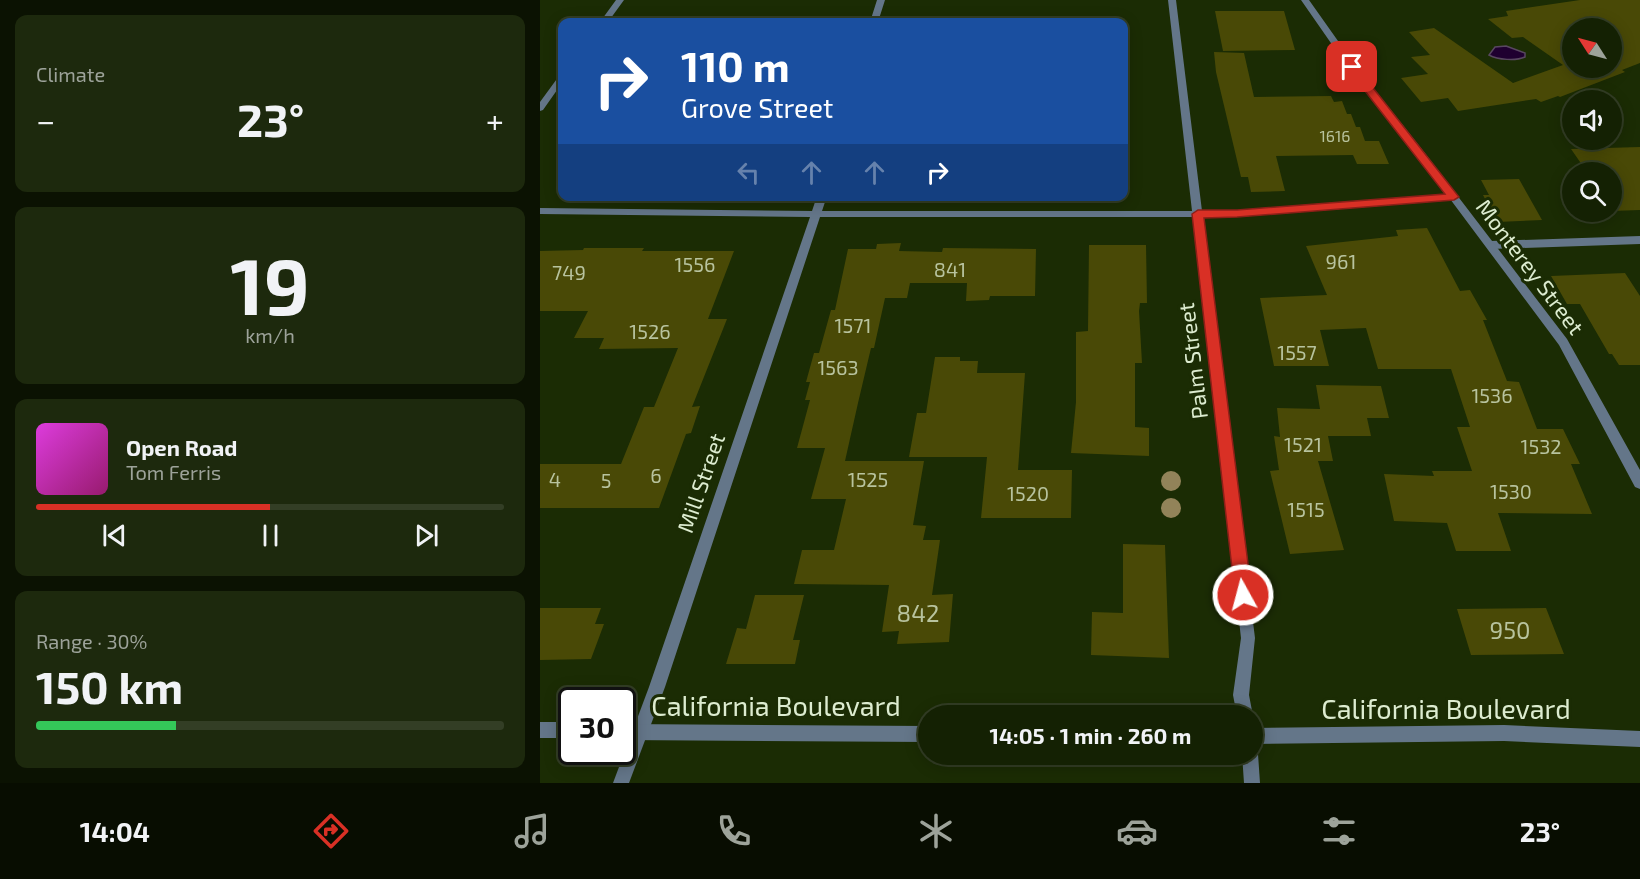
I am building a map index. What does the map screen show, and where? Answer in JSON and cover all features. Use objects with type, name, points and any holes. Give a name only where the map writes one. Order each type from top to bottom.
[{"type":"street","points":[[607,18],[620,0]]},
{"type":"street","points":[[875,18],[881,0]]},
{"type":"street","name":"Palm Street","points":[[1172,0],[1248,638],[1241,695],[1243,705]]},
{"type":"street","name":"Monterey Street","points":[[1305,0],[1352,67],[1491,245],[1563,342],[1640,483]]},
{"type":"street","points":[[540,108],[558,83]]},
{"type":"street","points":[[540,211],[816,214],[1237,214],[1454,197]]},
{"type":"street","name":"Mill Street","points":[[636,723],[657,687],[820,201]]},
{"type":"street","points":[[1491,245],[1640,240]]},
{"type":"street","points":[[540,730],[558,730]]},
{"type":"street","name":"California Boulevard","points":[[636,732],[918,734]]},
{"type":"street","name":"California Boulevard","points":[[1263,736],[1504,733],[1640,739]]},
{"type":"street","name":"Mill Street","points":[[621,783],[625,765]]},
{"type":"street","points":[[1251,765],[1252,783]]},
{"type":"shaded area","points":[[1506,46],[1525,53],[1525,57],[1507,59],[1489,55],[1495,47]]},
{"type":"building","points":[[1580,0],[1640,0],[1640,63],[1622,70],[1622,18],[1562,18],[1562,64],[1523,37],[1512,38],[1488,19],[1508,16],[1506,11]]},
{"type":"building","points":[[1215,11],[1284,11],[1295,50],[1223,51]]},
{"type":"building","points":[[1434,28],[1513,83],[1562,65],[1562,78],[1609,78],[1578,90],[1562,90],[1562,96],[1541,102],[1536,99],[1458,111],[1448,98],[1421,102],[1401,78],[1428,74],[1411,57],[1430,55],[1409,32]]},
{"type":"building","points":[[1214,52],[1244,53],[1254,97],[1331,96],[1334,102],[1342,101],[1356,127],[1360,127],[1365,141],[1379,141],[1389,164],[1357,164],[1353,155],[1276,156],[1285,191],[1251,192],[1248,177],[1241,177],[1216,72]]},
{"type":"building","points":[[1640,147],[1640,210],[1622,211],[1622,162],[1580,162],[1572,150],[1622,150],[1622,148]]},
{"type":"building","points":[[1519,179],[1542,220],[1497,222],[1483,195],[1489,195],[1481,180]]},
{"type":"building","points":[[1427,228],[1460,291],[1470,290],[1487,320],[1483,320],[1507,381],[1519,382],[1537,429],[1563,429],[1580,464],[1571,464],[1592,514],[1498,513],[1511,551],[1456,551],[1447,523],[1394,521],[1384,474],[1434,476],[1432,471],[1472,471],[1457,427],[1470,427],[1451,369],[1378,369],[1366,328],[1320,330],[1329,366],[1274,366],[1260,298],[1327,295],[1306,246],[1398,236],[1396,230]]},
{"type":"building","points":[[901,243],[899,251],[942,252],[943,248],[1036,249],[1035,296],[990,296],[989,300],[966,301],[967,283],[910,283],[907,298],[885,298],[845,461],[924,461],[913,525],[926,526],[923,540],[940,540],[932,595],[953,594],[949,642],[897,644],[899,631],[882,632],[889,585],[794,584],[802,550],[834,550],[846,499],[811,499],[825,448],[797,448],[810,400],[805,400],[810,382],[806,382],[814,353],[819,353],[831,310],[835,310],[848,249],[876,249],[877,244]]},
{"type":"building","points":[[1089,245],[1146,245],[1147,303],[1140,303],[1139,311],[1142,363],[1135,363],[1135,427],[1149,428],[1149,456],[1071,453],[1076,402],[1076,332],[1088,331]]},
{"type":"building","points":[[584,248],[644,248],[642,251],[734,251],[708,319],[727,319],[692,407],[700,406],[691,433],[686,434],[659,508],[540,508],[540,464],[621,464],[644,407],[654,407],[678,348],[599,349],[604,338],[574,338],[588,311],[540,311],[540,251],[583,250]]},
{"type":"building","points":[[1625,273],[1640,296],[1640,365],[1619,365],[1612,354],[1609,354],[1580,304],[1567,304],[1551,276]]},
{"type":"building","points":[[935,357],[960,357],[960,361],[978,361],[977,373],[1025,373],[1018,470],[1072,470],[1071,518],[981,518],[987,457],[909,457],[917,413],[926,413]]},
{"type":"building","points":[[1316,385],[1381,386],[1389,418],[1367,418],[1371,436],[1328,436],[1333,461],[1318,461],[1344,550],[1290,554],[1270,471],[1279,470],[1274,436],[1280,437],[1277,408],[1320,409]]},
{"type":"building","points":[[1123,544],[1165,545],[1169,658],[1091,655],[1092,612],[1123,613]]},
{"type":"building","points":[[755,595],[804,595],[793,640],[800,640],[795,664],[726,664],[737,628],[746,629]]},
{"type":"building","points":[[540,608],[601,608],[595,624],[604,624],[591,659],[540,660]]},
{"type":"building","points":[[1546,608],[1564,654],[1471,655],[1457,609]]},
{"type":"route","points":[[1243,595],[1198,214],[1237,214],[1454,197],[1352,67]]}]
